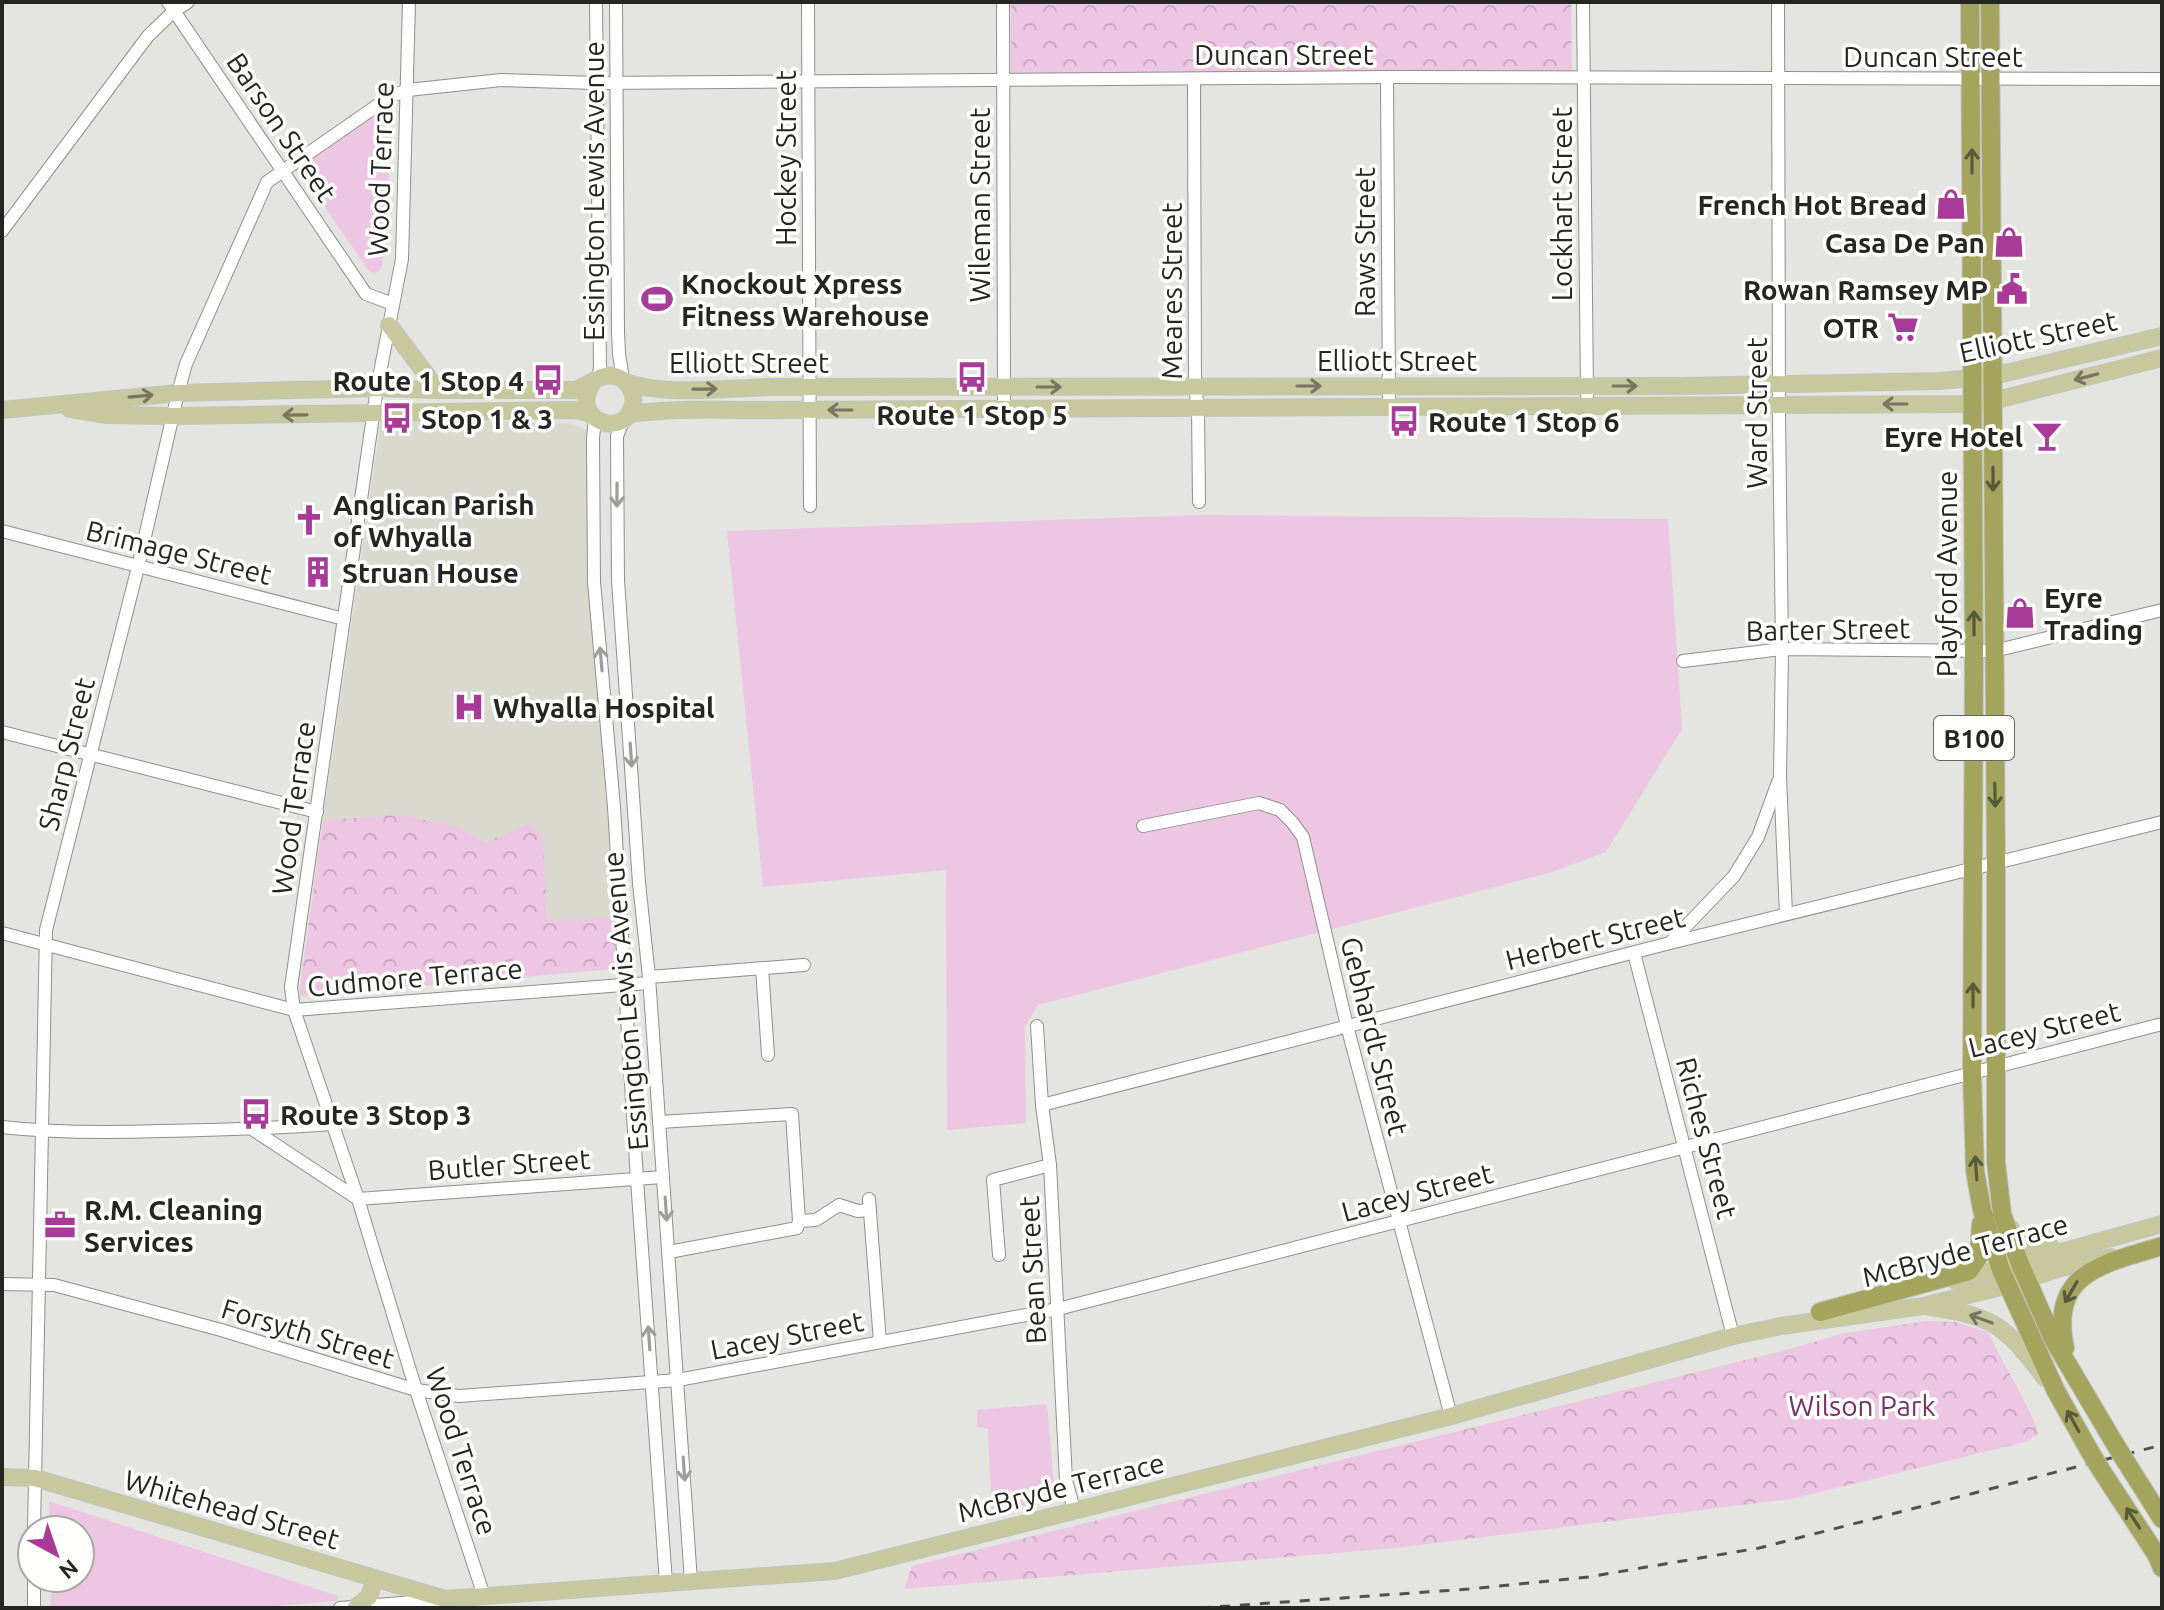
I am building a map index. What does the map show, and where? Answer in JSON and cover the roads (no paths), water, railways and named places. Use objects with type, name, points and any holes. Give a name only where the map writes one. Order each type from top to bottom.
[{"type":"highway","name":"Playford Avenue","points":[[1970,2],[1974,652],[1972,1073],[1975,1171],[1982,1210],[2014,1274]]},
{"type":"highway","name":"Playford Avenue","points":[[1990,2],[1997,1176],[2014,1274]]},
{"type":"highway","points":[[1972,230],[1992,230]]},
{"type":"highway","points":[[1973,526],[1993,525]]},
{"type":"highway","points":[[1820,1312],[1969,1271],[1979,1256],[1982,1210]]},
{"type":"highway","points":[[2080,1387],[2065,1352],[2060,1328],[2068,1291],[2082,1276],[2162,1245]]},
{"type":"highway","name":"B100","points":[[2014,1274],[2162,1519]]},
{"type":"highway","name":"B100","points":[[2014,1274],[2056,1391],[2162,1568]]},
{"type":"main road","points":[[389,325],[438,390]]},
{"type":"main road","name":"Elliott Street","points":[[625,381],[643,388],[666,390],[1587,386],[1973,379],[2162,336]]},
{"type":"main road","name":"Elliott Street","points":[[627,416],[650,410],[693,408],[1973,404],[2162,358]]},
{"type":"main road","points":[[2,410],[49,405],[178,393],[377,388],[576,390],[610,375],[625,381],[634,398],[627,416],[610,424],[574,410],[173,416],[105,415],[49,405]]},
{"type":"main road","points":[[593,416],[586,399],[594,382]]},
{"type":"main road","points":[[1997,1176],[2013,1235],[2020,1244],[2030,1249],[2045,1250],[2100,1241]]},
{"type":"main road","name":"McBryde Terrace","points":[[445,1599],[835,1571],[1451,1416],[1733,1336],[1923,1306],[2100,1241],[2161,1225]]},
{"type":"main road","name":"McBryde Terrace","points":[[1781,1326],[1820,1312],[2014,1274],[2061,1268],[2162,1245]]},
{"type":"main road","points":[[1923,1306],[1973,1316],[1995,1324],[2017,1343],[2056,1391]]},
{"type":"main road","name":"Whitehead Street","points":[[2,1477],[35,1478],[445,1599]]},
{"type":"main road","points":[[348,1607],[369,1597],[375,1578]]},
{"type":"street","points":[[2,231],[171,7],[188,2]]},
{"type":"street","name":"Wood Terrace","points":[[409,2],[402,259],[373,414],[291,987],[294,1010],[358,1199],[416,1390],[484,1596]]},
{"type":"street","name":"Essington Lewis Avenue","points":[[594,382],[600,368],[596,2]]},
{"type":"street","name":"Essington Lewis Avenue","points":[[616,2],[618,332],[625,381]]},
{"type":"street","name":"Hockey Street","points":[[808,2],[810,506]]},
{"type":"street","name":"Wileman Street","points":[[1003,2],[1004,409]]},
{"type":"street","name":"Lockhart Street","points":[[1583,2],[1588,406]]},
{"type":"street","name":"Ward Street","points":[[1778,2],[1780,777],[1786,914]]},
{"type":"street","name":"Barson Street","points":[[171,7],[366,294],[393,304]]},
{"type":"street","name":"Duncan Street","points":[[408,90],[501,80],[596,83],[1387,77],[2162,79]]},
{"type":"street","name":"Raws Street","points":[[1387,77],[1389,407]]},
{"type":"street","name":"Meares Street","points":[[1194,79],[1195,387],[1199,502]]},
{"type":"street","name":"Sharp Street","points":[[34,1514],[46,930],[138,567],[178,393],[186,364],[267,182],[391,96],[408,90]]},
{"type":"street","name":"Essington Lewis Avenue","points":[[593,416],[594,582],[614,807],[666,1583]]},
{"type":"street","name":"Essington Lewis Avenue","points":[[627,416],[617,436],[618,580],[691,1581]]},
{"type":"street","name":"Brimage Street","points":[[2,531],[344,619]]},
{"type":"street","name":"Barter Street","points":[[1683,661],[1782,649],[1994,651],[2162,610]]},
{"type":"street","points":[[2,732],[317,812]]},
{"type":"street","name":"Ward Street","points":[[1670,943],[1734,876],[1758,837],[1780,777]]},
{"type":"street","name":"Gebhardt Street","points":[[1143,826],[1259,803],[1280,810],[1303,837],[1347,1026],[1451,1416]]},
{"type":"street","name":"Herbert Street","points":[[1042,1105],[1670,943],[2162,822]]},
{"type":"street","name":"Cudmore Terrace","points":[[2,933],[294,1010],[626,985],[649,980],[804,965]]},
{"type":"street","name":"Riches Street","points":[[1634,953],[1733,1336]]},
{"type":"street","points":[[762,968],[768,1055]]},
{"type":"street","name":"Lacey Street","points":[[653,1381],[678,1380],[1058,1309],[2162,1024]]},
{"type":"street","name":"Bean Street","points":[[1037,1026],[1050,1165],[1066,1480],[1074,1510]]},
{"type":"street","points":[[659,1122],[792,1114],[797,1228],[669,1252]]},
{"type":"street","points":[[2,1127],[86,1133],[333,1124]]},
{"type":"street","points":[[252,1129],[358,1199]]},
{"type":"street","points":[[999,1255],[993,1180],[1050,1165]]},
{"type":"street","name":"Butler Street","points":[[358,1199],[663,1177]]},
{"type":"street","points":[[799,1221],[816,1220],[839,1205],[858,1211],[869,1205],[880,1342]]},
{"type":"street","name":"Forsyth Street","points":[[2,1284],[54,1285],[221,1330],[416,1390],[459,1396],[653,1381]]},
{"type":"street","name":"McBryde Terrace","points":[[348,1607],[445,1599]]},
{"type":"railway","points":[[1200,1608],[1469,1589],[1588,1577],[1759,1548],[2162,1445]]},
{"type":"place","name":"French Hot Bread","points":[[1951,204]]},
{"type":"place","name":"Casa De Pan","points":[[2009,242]]},
{"type":"place","name":"Rowan Ramsey MP","points":[[2012,289]]},
{"type":"place","name":"Knockout Xpress Fitness Warehouse","points":[[657,299]]},
{"type":"place","name":"OTR","points":[[1903,327]]},
{"type":"place","name":"Route 1 Stop 5","points":[[972,377]]},
{"type":"place","name":"Route 1 Stop 4","points":[[548,380]]},
{"type":"place","name":"Stop 1 & 3","points":[[397,418]]},
{"type":"place","name":"Route 1 Stop 6","points":[[1404,421]]},
{"type":"place","name":"Eyre Hotel","points":[[2047,436]]},
{"type":"place","name":"Anglican Parish of Whyalla","points":[[309,520]]},
{"type":"place","name":"Struan House","points":[[318,572]]},
{"type":"place","name":"Eyre Trading","points":[[2020,613]]},
{"type":"place","name":"Whyalla Hospital","points":[[469,707]]},
{"type":"place","name":"Route 3 Stop 3","points":[[256,1114]]},
{"type":"place","name":"R.M. Cleaning Services","points":[[60,1225]]},
{"type":"park label","name":"Wilson Park","points":[[1862,1405]]}]
